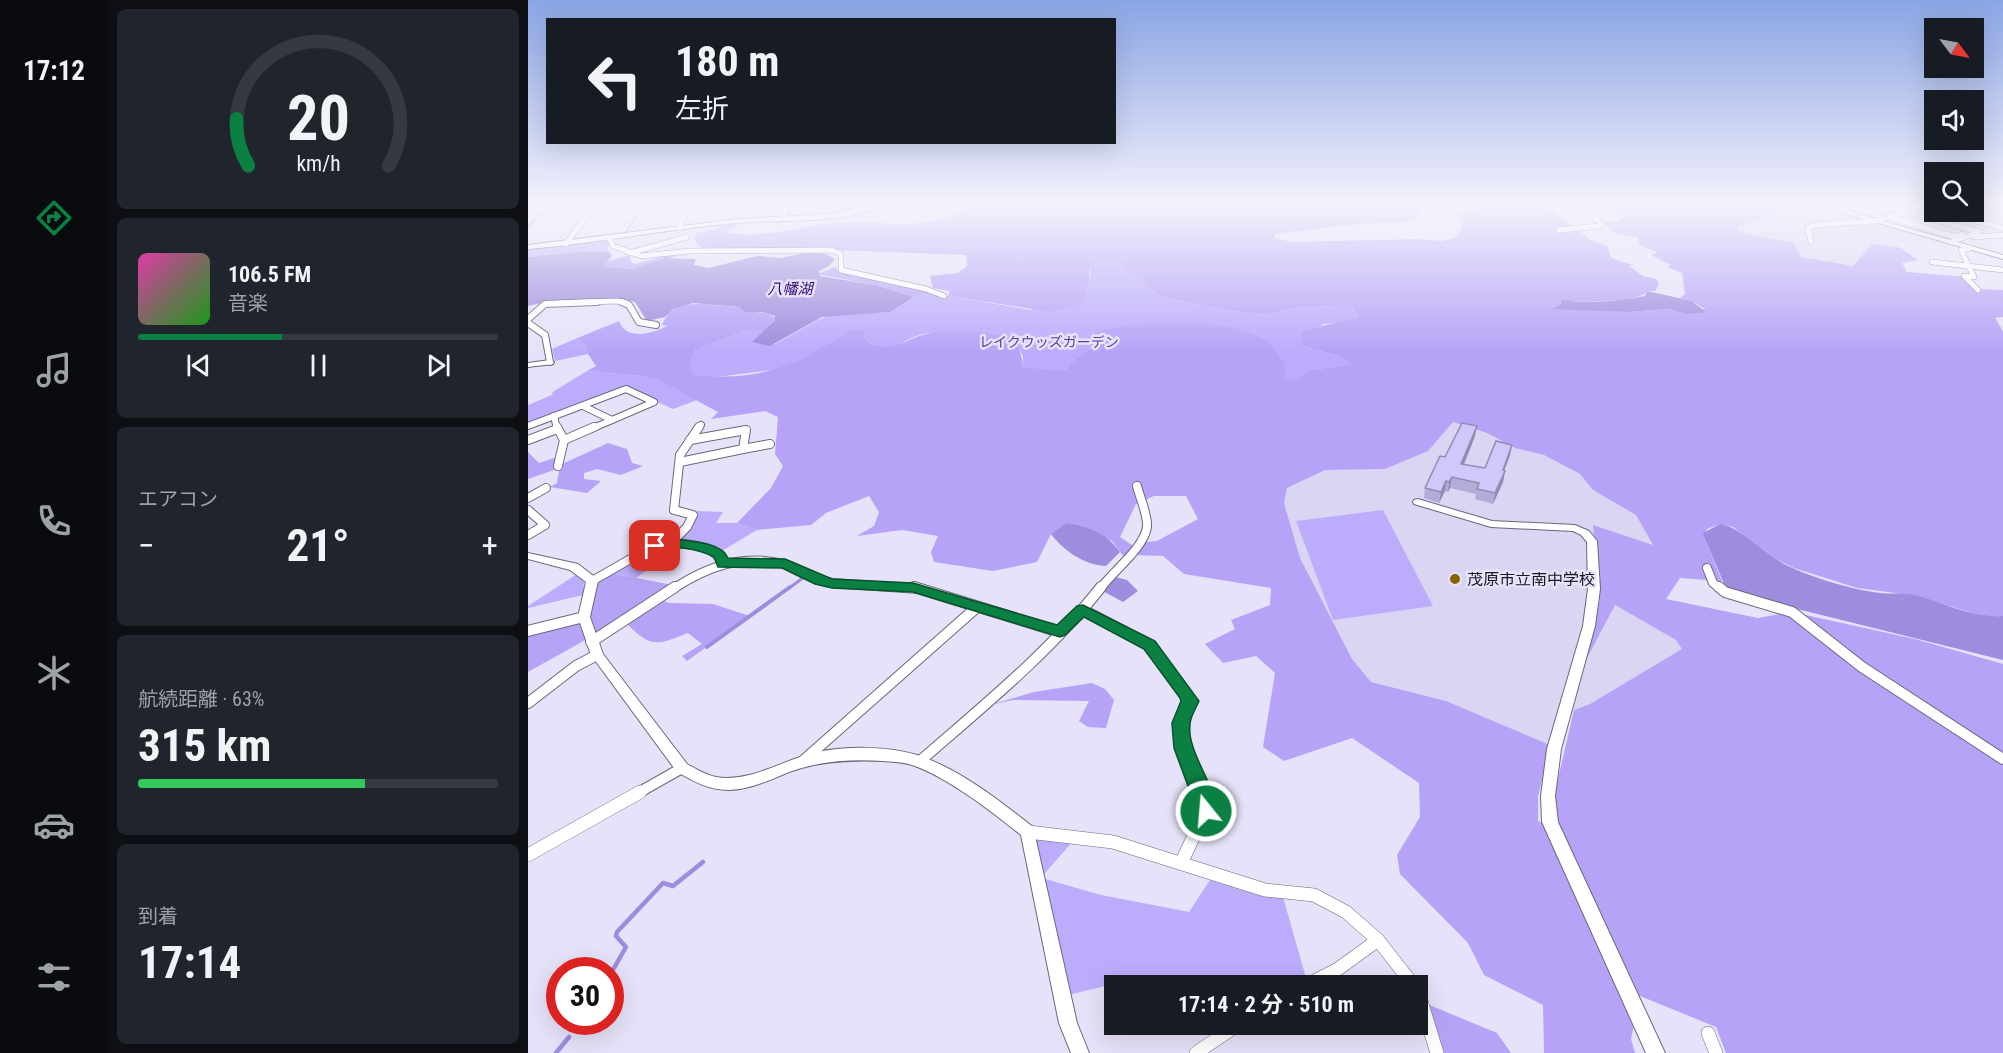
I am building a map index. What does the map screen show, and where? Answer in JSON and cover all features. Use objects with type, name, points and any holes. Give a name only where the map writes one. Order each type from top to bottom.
[{"type":"street","points":[[630,254],[641,256],[669,253]]},
{"type":"street","points":[[838,253],[841,254],[841,270],[926,289],[944,296]]},
{"type":"street","points":[[1962,253],[1974,277],[1964,276],[1978,290]]},
{"type":"street","points":[[1932,262],[2003,270]]},
{"type":"street","points":[[528,365],[550,362],[545,335],[528,321],[545,304],[628,302],[634,308],[639,322],[656,325]]},
{"type":"street","points":[[528,426],[626,389],[654,402],[564,440]]},
{"type":"street","points":[[583,406],[612,420]]},
{"type":"street","points":[[554,416],[557,429],[564,440],[558,466]]},
{"type":"street","points":[[701,425],[680,455],[674,510],[693,515],[687,527],[669,542],[655,546],[592,581],[584,617],[594,648],[682,768],[716,784],[738,786],[803,761],[873,755],[919,762],[1010,816],[1028,832],[1113,842],[1181,863],[1205,873],[1265,890],[1314,895],[1346,912],[1378,940],[1405,975]]},
{"type":"street","points":[[528,440],[557,429]]},
{"type":"street","points":[[690,440],[746,430],[742,449]]},
{"type":"street","points":[[680,462],[770,444]]},
{"type":"street","points":[[919,762],[978,712],[1083,610],[1115,569],[1139,548],[1147,526],[1137,486]]},
{"type":"street","points":[[528,498],[546,488]]},
{"type":"street","points":[[1418,502],[1440,511],[1491,524],[1575,528],[1585,533],[1592,541],[1594,589],[1589,626],[1554,749],[1548,796],[1550,822],[1656,1053]]},
{"type":"street","points":[[528,535],[545,525],[529,512]]},
{"type":"street","points":[[669,542],[712,550],[720,555],[723,564]]},
{"type":"street","points":[[528,556],[574,567],[592,581]]},
{"type":"street","points":[[528,703],[665,592],[696,574],[732,561],[785,564],[820,581],[913,587],[1060,632]]},
{"type":"street","points":[[1707,568],[1713,583],[1725,592],[1792,612],[1862,667],[2003,759]]},
{"type":"street","points":[[803,761],[977,607]]},
{"type":"street","points":[[1083,610],[1150,645],[1190,701],[1181,723],[1183,748],[1207,804],[1206,811],[1181,863]]},
{"type":"street","points":[[528,631],[584,617]]},
{"type":"street","points":[[528,855],[682,768]]},
{"type":"street","points":[[1028,832],[1068,1023],[1080,1053]]},
{"type":"street","points":[[1326,975],[1378,940]]},
{"type":"street","points":[[1428,1024],[1437,1053]]},
{"type":"street","points":[[1708,1033],[1716,1053]]},
{"type":"street","points":[[1196,1053],[1223,1035]]},
{"type":"shaded area","points":[[918,253],[1609,253],[1611,258],[1633,265],[1629,266],[1643,276],[1656,279],[1659,284],[1655,291],[1647,291],[1642,295],[1621,300],[1560,301],[1560,305],[1552,308],[1627,312],[1669,309],[1685,314],[1705,309],[1692,301],[1680,298],[1685,294],[1682,273],[1667,267],[1671,265],[1651,255],[1655,253],[1799,253],[1801,257],[1853,266],[1864,253],[1908,253],[1918,260],[1902,263],[1907,272],[1967,277],[1979,289],[2003,290],[2003,317],[1995,318],[2003,331],[2003,616],[1984,617],[1918,596],[1857,588],[1794,568],[1776,559],[1733,527],[1720,524],[1707,529],[1704,537],[1722,581],[1680,578],[1666,599],[1758,618],[1792,612],[1915,639],[2003,664],[2003,1053],[1726,1053],[1716,1027],[1640,996],[1631,1039],[1635,1053],[1544,1053],[1543,1005],[1484,975],[1468,943],[1400,874],[1397,855],[1420,817],[1419,783],[1352,738],[1284,761],[1263,747],[1275,673],[1256,656],[1223,663],[1205,644],[1235,629],[1231,620],[1270,605],[1271,588],[1184,574],[1163,556],[1134,555],[1146,542],[1157,541],[1198,519],[1186,496],[1154,496],[1136,504],[1120,537],[1135,547],[1124,557],[1112,541],[1066,523],[1051,534],[1037,562],[993,571],[934,562],[931,552],[938,536],[902,530],[857,536],[874,526],[879,512],[869,496],[826,513],[811,525],[757,530],[737,523],[771,488],[783,466],[775,454],[778,417],[765,411],[711,419],[718,412],[662,382],[641,376],[587,371],[596,366],[588,354],[586,345],[575,339],[619,321],[627,331],[647,333],[667,326],[662,325],[668,315],[676,309],[685,305],[706,304],[739,307],[776,318],[765,330],[746,330],[695,350],[691,363],[693,374],[738,376],[777,368],[814,353],[851,330],[862,330],[866,341],[883,347],[899,344],[922,335],[953,331],[1019,339],[1023,368],[1066,370],[1074,360],[1091,348],[1095,332],[1126,325],[1199,323],[1236,328],[1267,340],[1284,363],[1285,378],[1294,380],[1310,370],[1352,364],[1342,357],[1303,346],[1302,332],[1358,316],[1351,305],[1294,308],[1266,315],[1234,311],[1161,297],[1118,262],[1097,260],[1090,270],[1084,302],[1052,312],[948,296],[950,291],[933,288],[930,276],[958,273],[967,266],[966,255]],"holes":[[[1453,422],[1487,433],[1515,448],[1544,455],[1580,474],[1593,490],[1636,515],[1653,545],[1593,525],[1600,600],[1586,660],[1615,605],[1676,640],[1682,649],[1590,704],[1574,710],[1554,796],[1558,832],[1538,821],[1538,797],[1550,745],[1446,701],[1371,682],[1352,659],[1300,558],[1284,503],[1287,488],[1325,470],[1385,469],[1428,451]]]},
{"type":"shaded area","points":[[1799,253],[1864,253],[1853,266],[1801,257]]},
{"type":"shaded area","points":[[672,254],[677,256],[634,269],[604,267],[608,261],[630,255],[631,262],[635,264]]},
{"type":"shaded area","points":[[836,267],[838,271],[846,274],[931,293],[914,297],[875,285],[817,274]]},
{"type":"shaded area","name":"茂原市立南中学校","points":[[1453,422],[1487,433],[1515,448],[1544,455],[1580,474],[1593,490],[1636,515],[1653,546],[1594,525],[1615,605],[1676,640],[1683,649],[1590,704],[1574,710],[1550,745],[1446,701],[1371,682],[1352,659],[1300,558],[1284,503],[1287,488],[1325,470],[1385,469],[1428,451]]},
{"type":"shaded area","points":[[608,443],[627,449],[632,463],[643,466],[621,475],[597,469],[584,473],[584,479],[601,481],[587,493],[550,487],[557,483],[560,465]]},
{"type":"shaded area","points":[[528,452],[539,463],[560,456],[554,470],[528,479]]},
{"type":"shaded area","points":[[610,573],[673,585],[596,636],[590,613],[594,582]]},
{"type":"shaded area","points":[[660,599],[669,603],[713,604],[750,616],[687,661],[682,656],[702,644],[688,633],[654,642],[641,637],[625,622]]},
{"type":"shaded area","points":[[581,622],[587,639],[528,672],[528,632]]},
{"type":"shaded area","points":[[1092,683],[1105,689],[1114,700],[1106,728],[1088,727],[1079,721],[1089,701],[1013,700],[990,705],[1034,692]]},
{"type":"shaded area","points":[[1428,1004],[1497,1033],[1511,1053],[1444,1053]]},
{"type":"green space","points":[[528,253],[591,253],[528,257]]},
{"type":"green space","name":"レイクウッズガーデン","points":[[1097,260],[1118,262],[1161,297],[1234,311],[1266,315],[1294,308],[1351,305],[1358,316],[1343,322],[1323,324],[1303,346],[1342,357],[1353,364],[1310,370],[1294,381],[1285,378],[1246,334],[1236,328],[1091,348],[1074,360],[1066,370],[1023,369],[1023,356],[1018,346],[931,333],[922,334],[892,346],[876,346],[866,341],[818,351],[779,369],[717,377],[693,374],[691,363],[695,350],[746,330],[763,329],[765,330],[756,343],[775,344],[831,315],[890,312],[914,297],[931,293],[1031,310],[1090,276],[1092,263]]},
{"type":"green space","points":[[575,339],[586,345],[588,354],[555,361],[552,349]]},
{"type":"green space","points":[[587,371],[641,376],[662,382],[697,400],[673,409],[626,388],[528,424],[528,405],[554,394],[551,393]]},
{"type":"green space","points":[[1383,510],[1433,606],[1333,620],[1296,521]]},
{"type":"green space","points":[[697,511],[723,512],[716,523],[737,523],[757,530],[720,552],[678,540],[694,523]]},
{"type":"green space","points":[[637,558],[655,565],[636,578],[610,573]]},
{"type":"green space","points":[[577,574],[584,582],[583,595],[528,608],[528,606]]},
{"type":"green space","points":[[1041,835],[1075,839],[1044,874],[1034,842]]},
{"type":"green space","points":[[1045,879],[1101,895],[1189,912],[1210,880],[1248,892],[1283,897],[1305,975],[1104,975],[1104,986],[1068,995],[1056,946]]},
{"type":"water","name":"八幡湖","points":[[569,253],[610,253],[612,255],[604,267],[634,269],[666,258],[696,259],[694,265],[709,268],[757,256],[781,258],[804,253],[819,253],[835,259],[829,266],[819,271],[820,276],[875,285],[914,297],[890,312],[822,317],[770,346],[752,342],[775,320],[775,316],[762,312],[745,312],[739,307],[693,303],[674,309],[665,317],[647,321],[635,302],[627,300],[554,300],[528,306],[528,257]]},
{"type":"water","points":[[1647,291],[1692,301],[1706,312],[1685,314],[1669,309],[1627,312],[1551,309],[1560,305],[1561,300],[1614,301],[1645,296]]},
{"type":"water","points":[[1066,523],[1082,526],[1102,535],[1120,552],[1106,566],[1082,560],[1062,546],[1051,534]]},
{"type":"water","points":[[1720,524],[1736,530],[1786,565],[1829,582],[1878,593],[1915,595],[1980,615],[2003,616],[2003,660],[1737,594],[1725,586],[1703,533]]},
{"type":"water","points":[[1112,576],[1127,580],[1138,591],[1123,602],[1101,590]]},
{"type":"building","points":[[1462,423],[1477,426],[1461,464],[1485,468],[1496,441],[1512,445],[1503,470],[1505,471],[1495,493],[1477,489],[1479,483],[1452,477],[1449,482],[1446,481],[1441,492],[1425,488],[1440,456],[1445,457]]},
{"type":"waterway","points":[[788,589],[804,577]]},
{"type":"waterway","points":[[707,647],[790,587]]},
{"type":"waterway","points":[[620,957],[626,947],[616,936],[617,932],[663,883],[673,886],[703,862]]},
{"type":"waterway","points":[[556,1053],[569,1037]]},
{"type":"place","name":"茂原市立南中学校","points":[[1455,579]]},
{"type":"route","points":[[655,546],[669,542],[686,547],[712,550],[720,555],[723,564],[732,561],[785,564],[820,581],[832,583],[913,587],[1060,632],[1083,610],[1150,645],[1187,695],[1190,701],[1181,723],[1183,748],[1207,804],[1206,811]]}]
